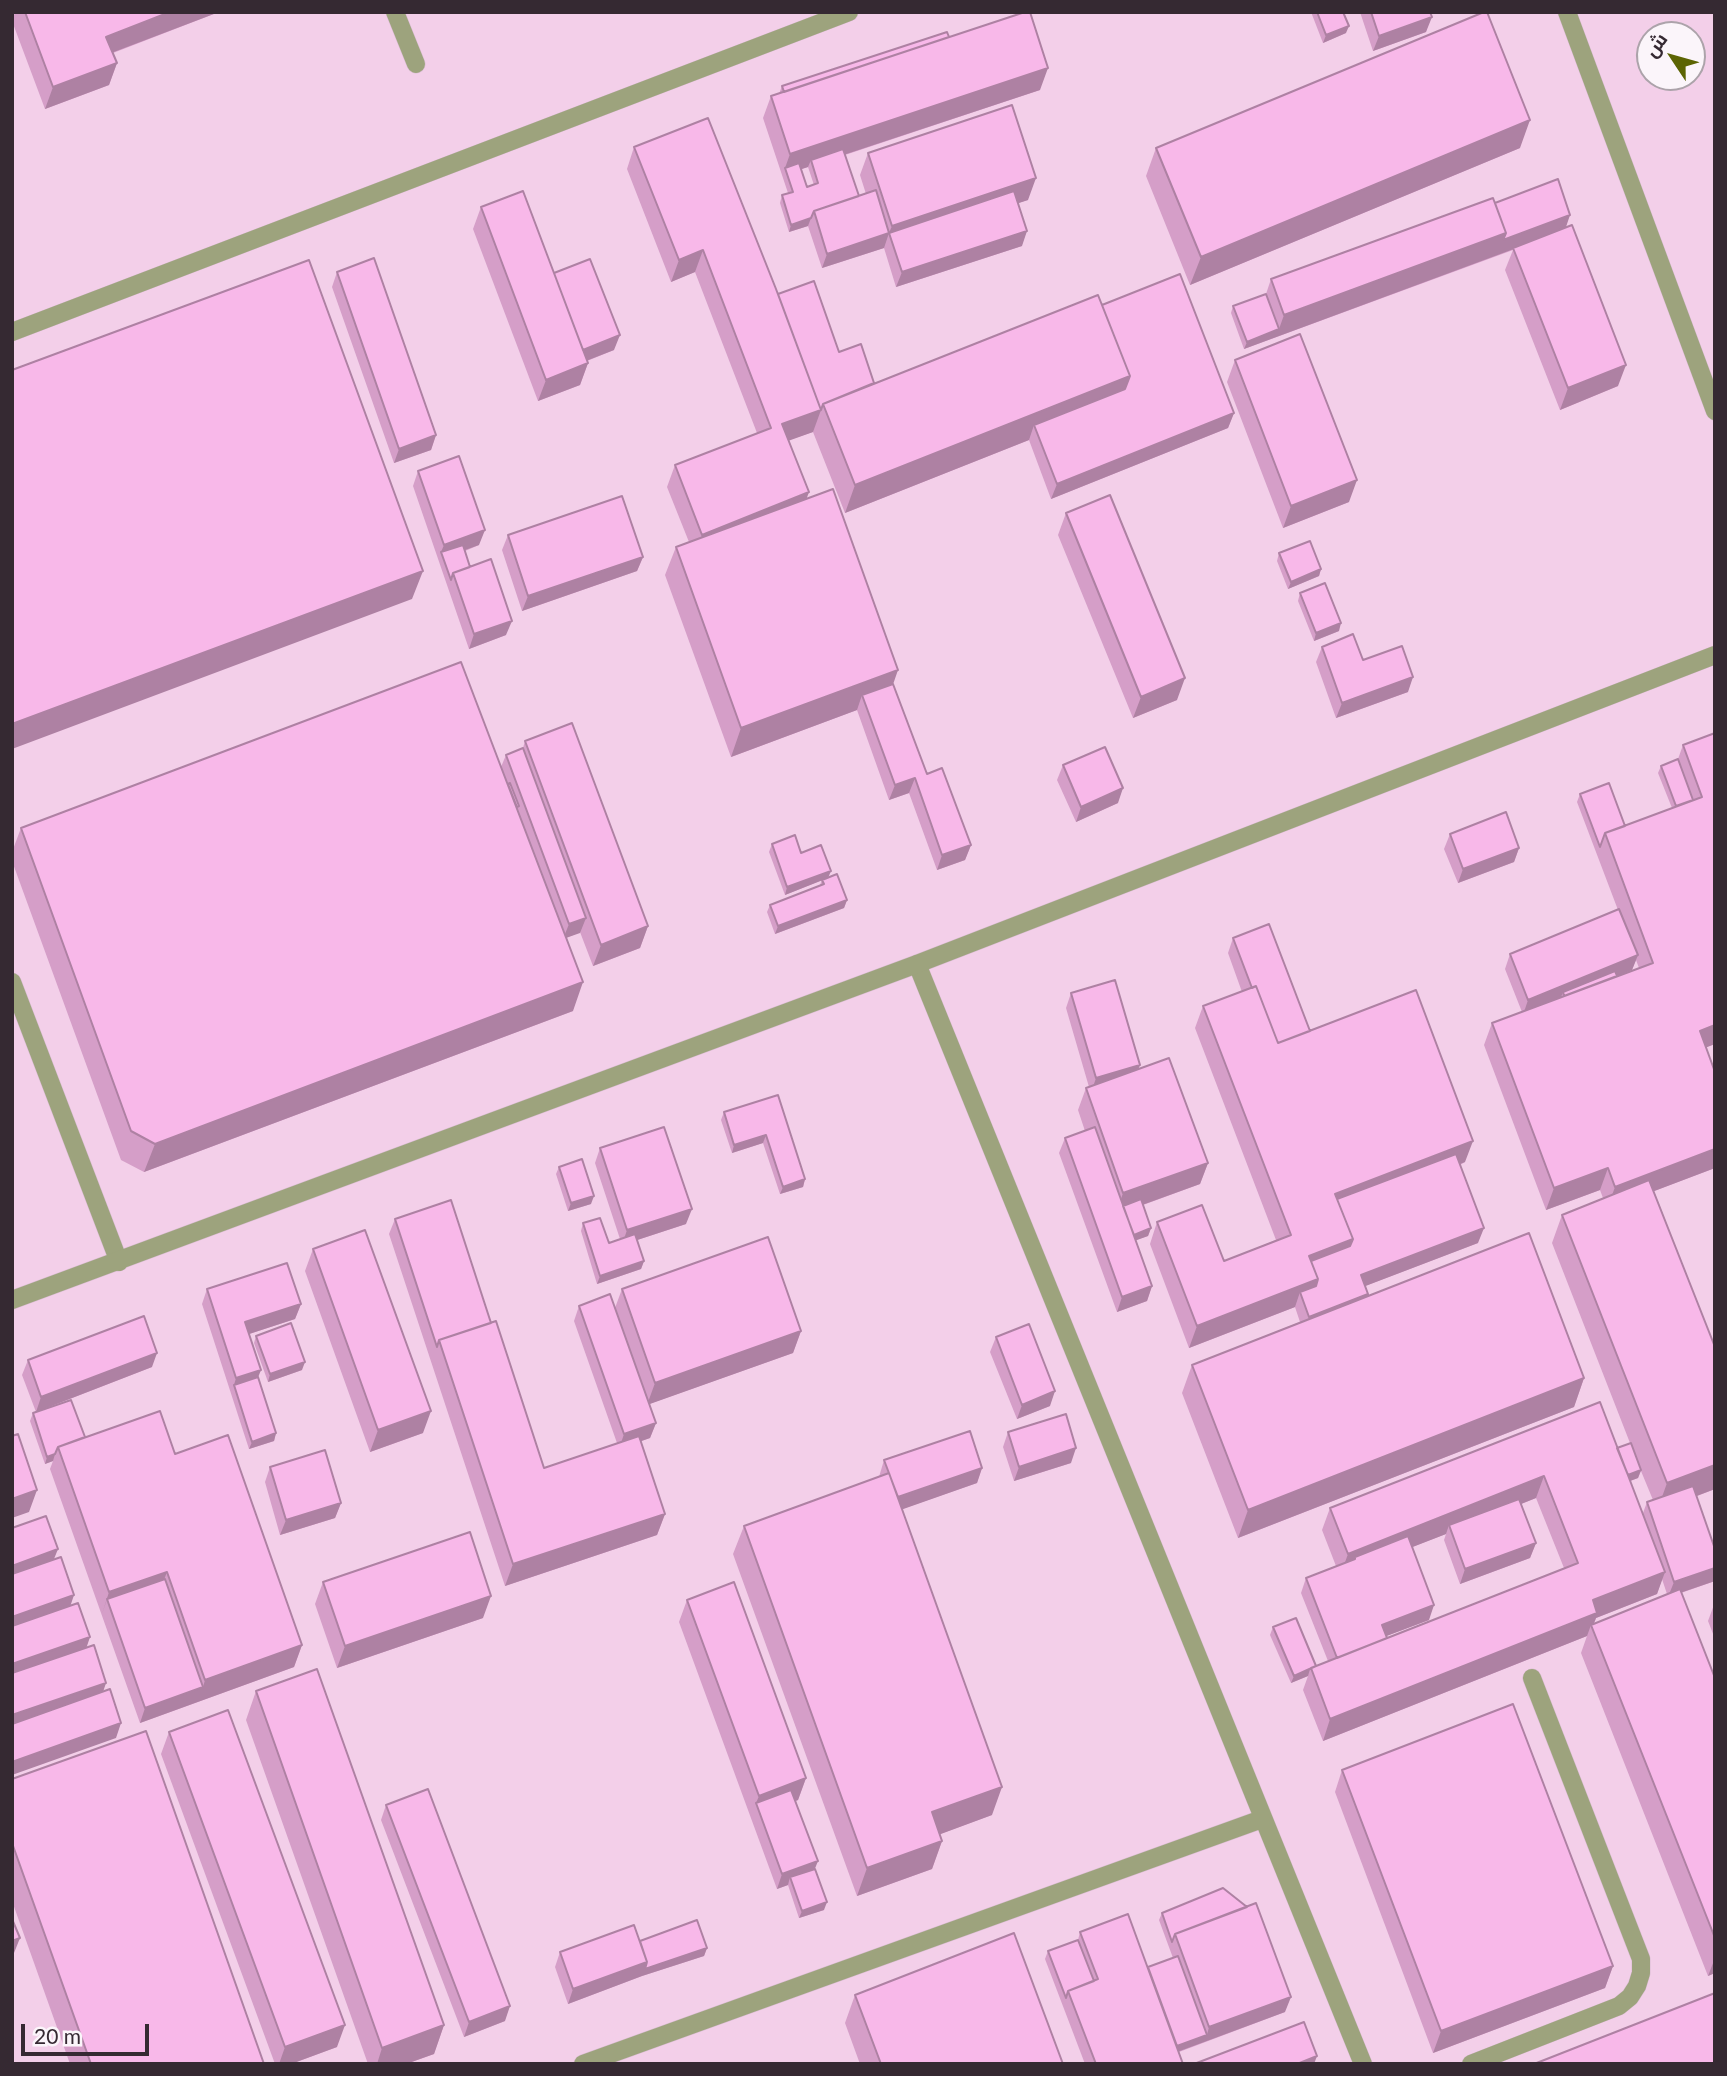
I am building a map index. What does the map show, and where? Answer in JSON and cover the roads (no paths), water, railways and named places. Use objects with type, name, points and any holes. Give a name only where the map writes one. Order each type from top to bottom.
[{"type":"street","points":[[395,12],[416,64]]},
{"type":"street","points":[[12,332],[849,12]]},
{"type":"street","points":[[1567,12],[1715,411]]},
{"type":"street","points":[[12,1300],[917,964],[1715,655]]},
{"type":"street","points":[[917,964],[1363,2064]]},
{"type":"street","points":[[12,982],[118,1262]]},
{"type":"street","points":[[1471,2064],[1619,2006],[1630,1997],[1641,1973],[1641,1959],[1532,1678]]},
{"type":"street","points":[[583,2064],[604,2060],[1262,1819]]}]
